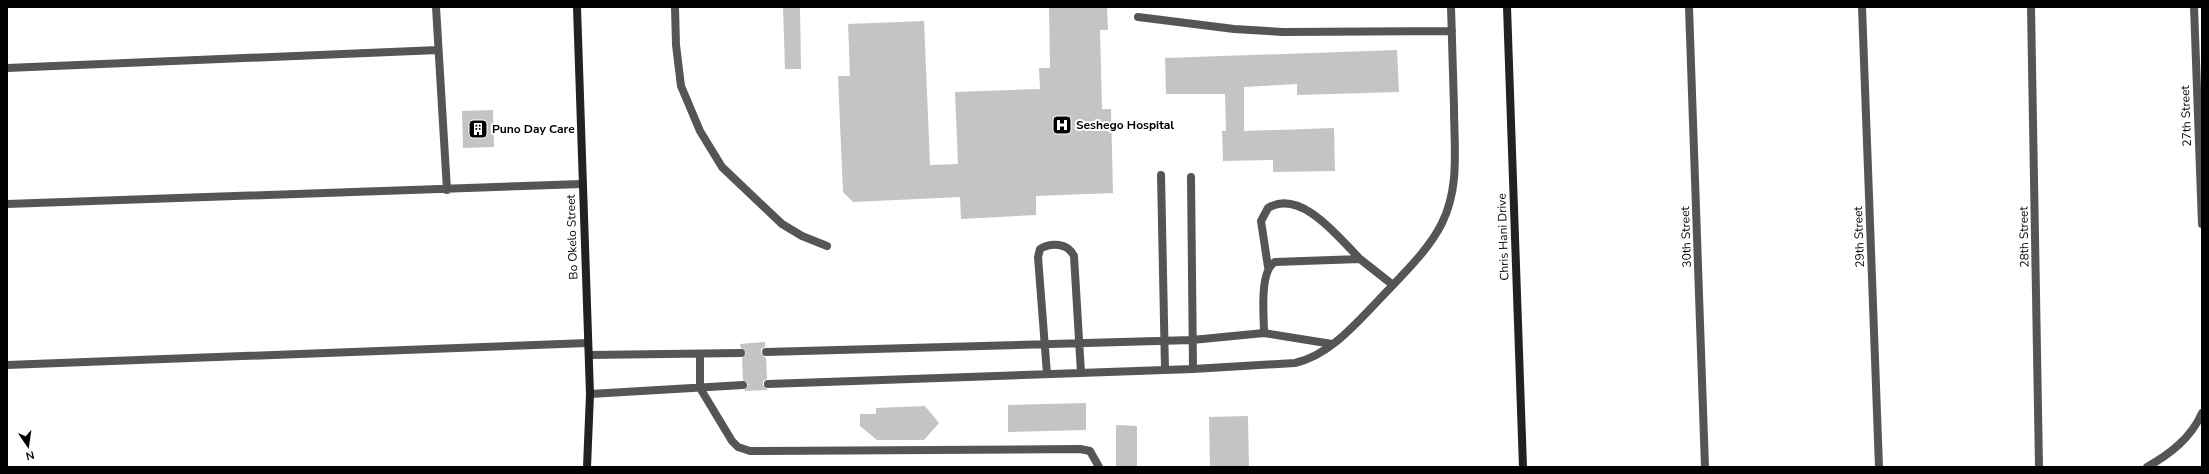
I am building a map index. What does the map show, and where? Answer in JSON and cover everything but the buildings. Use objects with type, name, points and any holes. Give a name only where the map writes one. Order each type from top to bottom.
[{"type":"street","points":[[436,7],[447,190]]},
{"type":"street","name":"Bo Okelo Street","points":[[577,7],[590,394],[588,467]]},
{"type":"street","points":[[675,7],[676,45],[681,86],[700,131],[722,167],[782,224],[802,236],[827,246]]},
{"type":"street","points":[[768,384],[1193,369],[1295,363],[1308,360],[1318,355],[1364,315],[1432,240],[1442,225],[1452,196],[1455,176],[1451,7]]},
{"type":"street","name":"Chris Hani Drive","points":[[1507,7],[1523,467]]},
{"type":"street","name":"30th Street","points":[[1689,7],[1705,467]]},
{"type":"street","name":"29th Street","points":[[1862,7],[1880,467]]},
{"type":"street","name":"28th Street","points":[[2030,7],[2039,467]]},
{"type":"street","name":"27th Street","points":[[2194,7],[2202,224]]},
{"type":"street","points":[[1138,17],[1234,29],[1283,32],[1452,31]]},
{"type":"street","points":[[7,68],[438,50]]},
{"type":"street","points":[[1161,175],[1165,369]]},
{"type":"street","points":[[1191,177],[1193,369]]},
{"type":"street","points":[[7,204],[447,190],[582,184]]},
{"type":"street","points":[[1264,333],[1264,280],[1268,267],[1262,221],[1268,208],[1281,204],[1291,204],[1304,208],[1317,216],[1360,259],[1392,285]]},
{"type":"street","points":[[1047,374],[1038,257],[1040,249],[1044,246],[1065,245],[1071,248],[1074,256],[1081,373]]},
{"type":"street","points":[[1268,267],[1274,262],[1281,261],[1360,259]]},
{"type":"street","points":[[766,352],[1192,340],[1264,333],[1332,344]]},
{"type":"street","points":[[7,365],[588,343]]},
{"type":"street","points":[[589,355],[741,353]]},
{"type":"street","points":[[700,354],[700,388],[732,441],[738,447],[750,451],[1080,449],[1090,450],[1099,467]]},
{"type":"street","points":[[590,394],[743,385]]},
{"type":"street","points":[[2146,467],[2181,444],[2190,434],[2202,413]]},
{"type":"place","name":"Seshego Hospital","points":[[1062,125]]},
{"type":"place","name":"Puno Day Care","points":[[478,129]]}]
